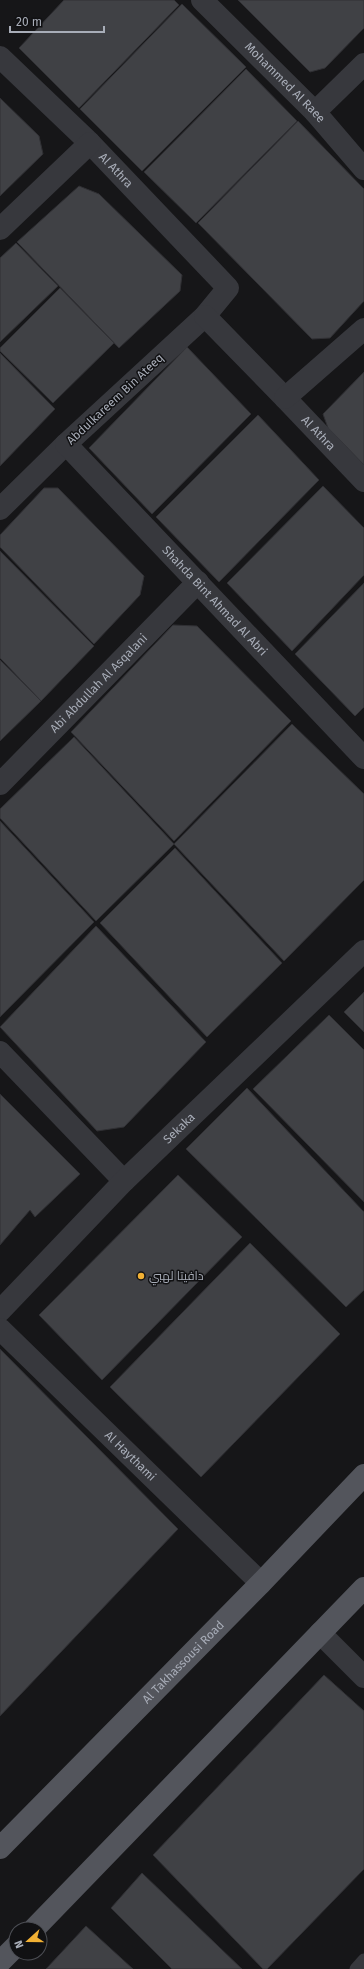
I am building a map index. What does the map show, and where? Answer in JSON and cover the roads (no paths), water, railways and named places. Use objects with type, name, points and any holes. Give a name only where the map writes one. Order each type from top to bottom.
[{"type":"main road","name":"Al Takhassousi Road","points":[[0,1848],[261,1583],[364,1474]]},
{"type":"main road","points":[[42,1921],[364,1588]]},
{"type":"main road","points":[[0,1962],[8,1954]]},
{"type":"street","name":"Mohammed Al Raee","points":[[202,0],[314,112],[364,169]]},
{"type":"street","name":"Al Athra","points":[[0,57],[90,143],[228,288]]},
{"type":"street","points":[[314,112],[364,64]]},
{"type":"street","points":[[0,229],[90,143]]},
{"type":"street","name":"Abdulkareem Bin Ateeq","points":[[0,509],[66,444],[205,316],[228,288]]},
{"type":"street","name":"Al Athra","points":[[205,316],[364,481]]},
{"type":"street","points":[[285,398],[364,329]]},
{"type":"street","name":"Shahda Bint Ahmad Al Abri","points":[[66,444],[364,758]]},
{"type":"street","name":"Abi Abdullah Al Asqalani","points":[[0,784],[198,582]]},
{"type":"street","name":"Sekaka","points":[[0,1311],[124,1182],[364,951]]},
{"type":"street","points":[[0,1052],[124,1182]]},
{"type":"street","name":"Al Haythami","points":[[0,1329],[261,1583]]},
{"type":"street","points":[[320,1633],[364,1677]]},
{"type":"lane","points":[[356,1969],[364,1960]]},
{"type":"place","name":"دافيتا لهبي","points":[[141,1276]]}]
